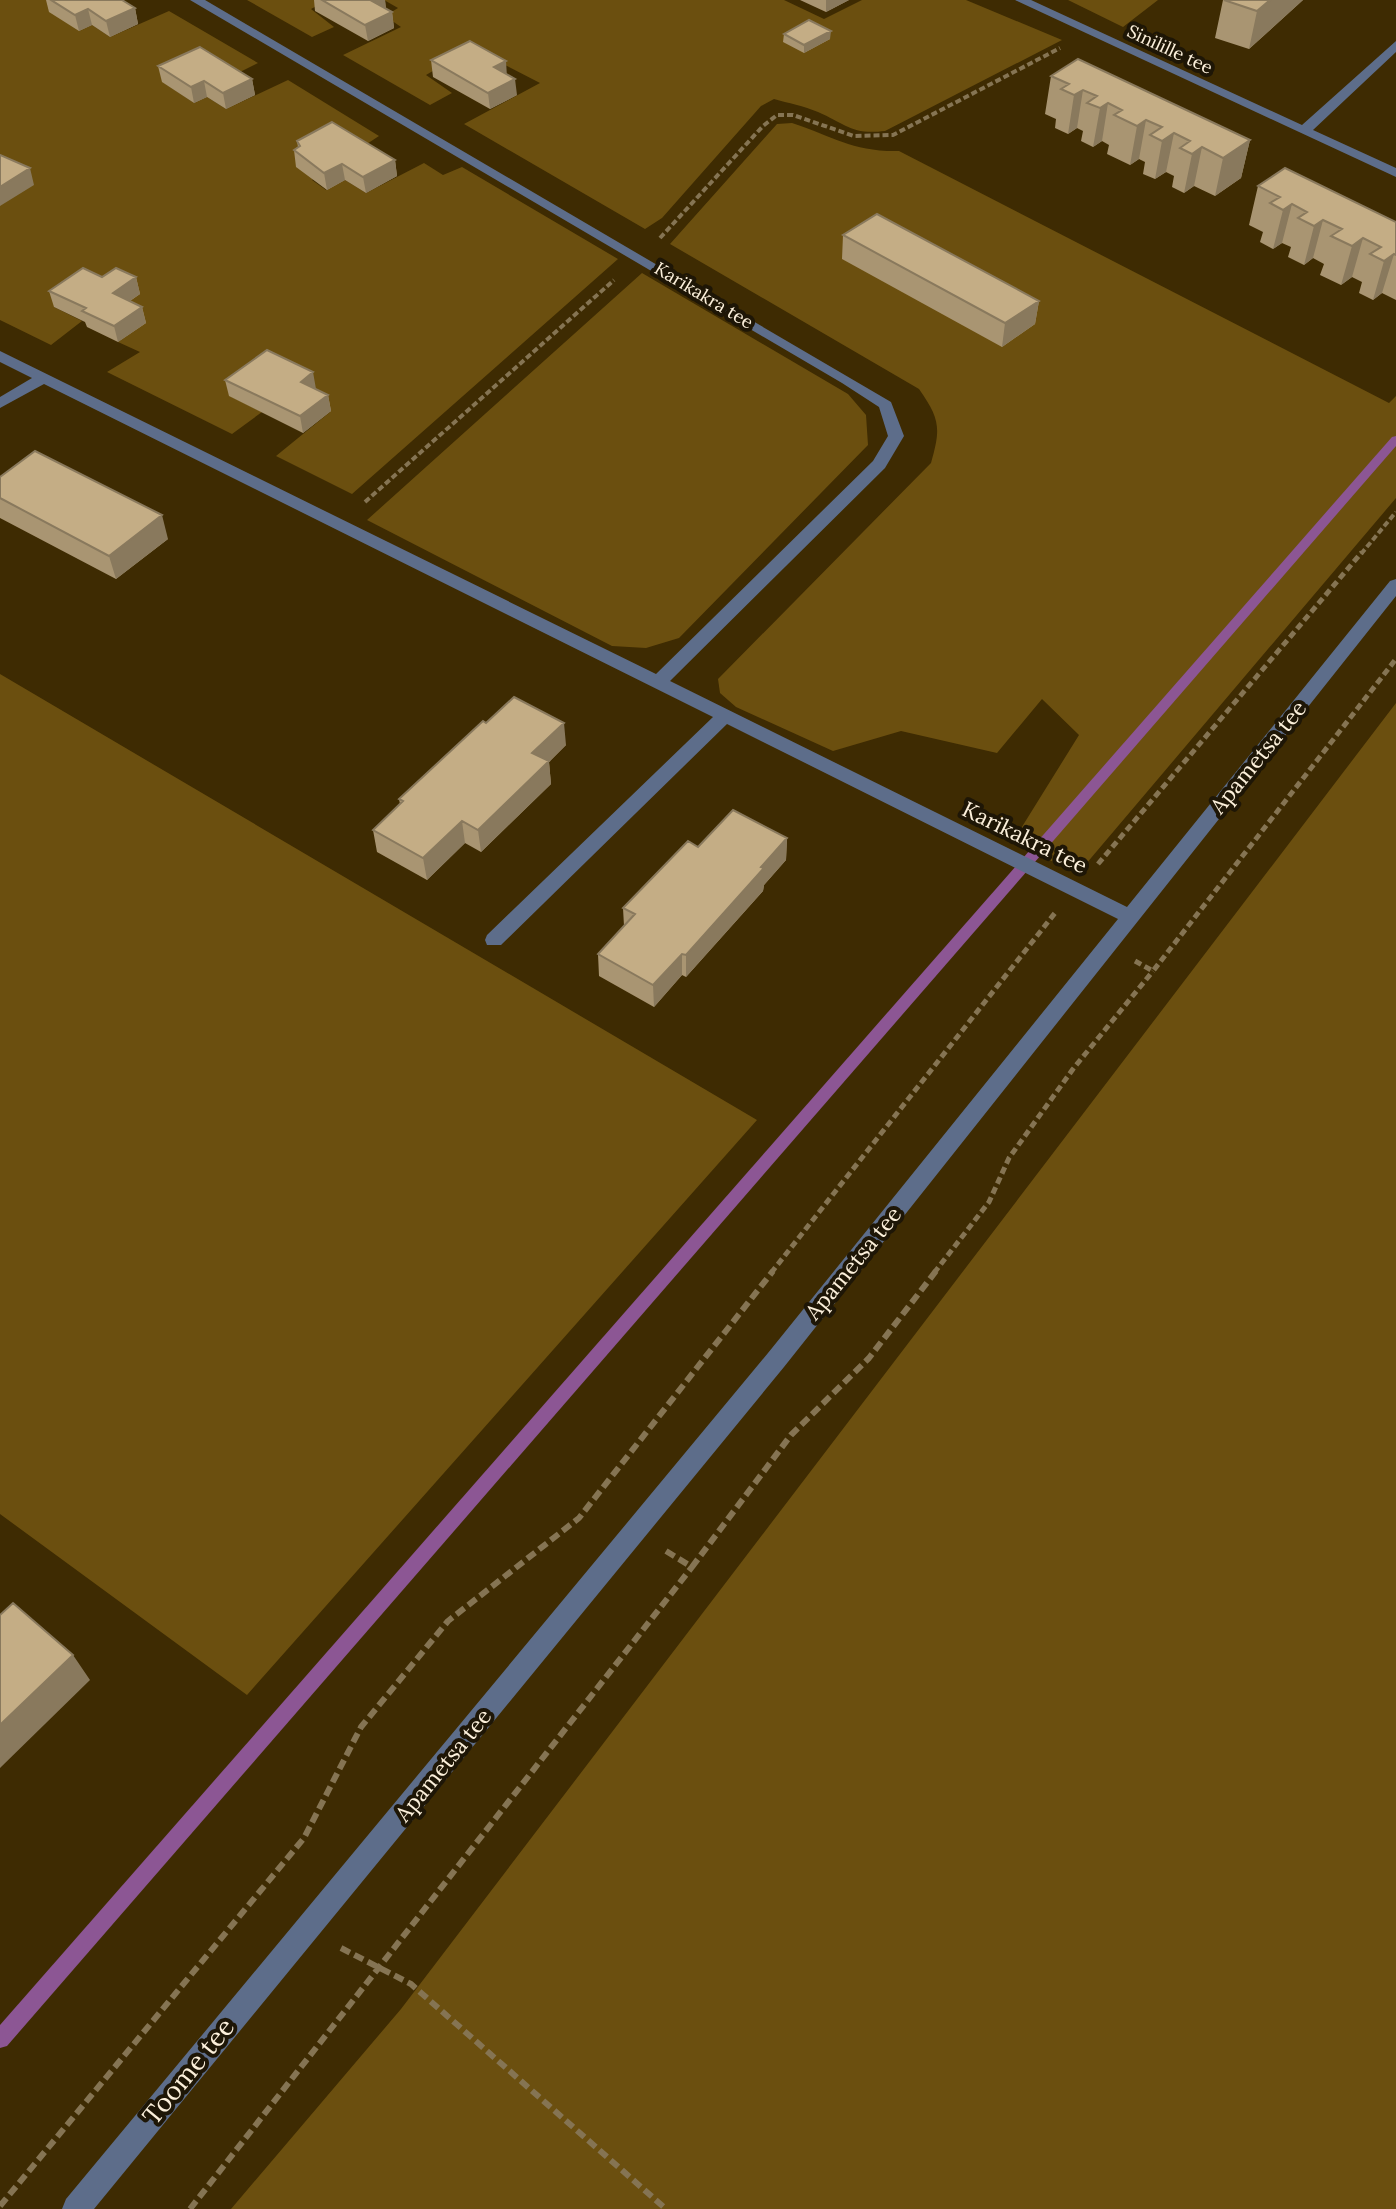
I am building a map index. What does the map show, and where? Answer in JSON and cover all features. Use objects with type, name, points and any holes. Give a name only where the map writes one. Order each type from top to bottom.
[{"type":"street","name":"Karikakra tee","points":[[196,0],[639,257],[886,405],[896,436],[879,464],[658,682]]},
{"type":"street","name":"Sinilille tee","points":[[1021,0],[1396,173]]},
{"type":"street","points":[[1304,131],[1396,45]]},
{"type":"street","name":"Karikakra tee","points":[[0,356],[1130,917]]},
{"type":"street","points":[[0,403],[43,378]]},
{"type":"street","name":"Apametsa tee","points":[[300,1933],[635,1531],[1396,585]]},
{"type":"street","points":[[494,940],[725,715]]},
{"type":"street","name":"Toome tee","points":[[76,2209],[300,1933]]},
{"type":"path","points":[[340,524],[656,243],[763,126],[777,115],[793,115],[854,136],[893,135],[1091,32]]},
{"type":"path","points":[[0,2206],[304,1838],[361,1727],[448,1621],[579,1518],[1051,917],[1396,512]]},
{"type":"path","points":[[190,2209],[692,1567],[791,1435],[869,1358],[989,1202],[1009,1158],[1073,1069],[1153,971]]},
{"type":"path","points":[[593,1499],[635,1531],[692,1567]]},
{"type":"path","points":[[300,1933],[353,1953],[411,1984],[666,2209]]},
{"type":"shaded area","points":[[0,0],[77,0],[79,31],[92,25],[110,37],[169,11],[258,63],[228,78],[163,82],[194,103],[207,97],[226,109],[288,80],[379,136],[312,180],[326,190],[345,180],[366,193],[424,163],[443,175],[462,167],[618,259],[352,494],[276,456],[330,412],[230,396],[262,412],[232,434],[107,372],[140,352],[118,342],[145,323],[118,309],[139,293],[54,307],[82,321],[51,345],[0,320]]},
{"type":"shaded area","points":[[247,0],[328,0],[311,9],[334,27],[312,37]]},
{"type":"shaded area","points":[[384,0],[784,0],[824,19],[862,0],[966,0],[1062,40],[885,131],[849,128],[813,110],[774,99],[761,106],[662,218],[645,229],[464,124],[540,83],[472,48],[426,75],[452,93],[430,105],[343,55],[401,27],[385,16],[398,8]]},
{"type":"shaded area","points":[[1068,0],[1158,0],[1123,27]]},
{"type":"shaded area","points":[[792,123],[844,143],[899,151],[1389,403],[1396,396],[1396,498],[1080,871],[1046,859],[1020,830],[1079,735],[1042,699],[997,753],[901,731],[833,751],[736,707],[720,693],[718,679],[931,463],[936,441],[935,416],[919,389],[670,244],[777,124]]},
{"type":"shaded area","points":[[642,273],[848,394],[866,415],[868,445],[679,638],[646,648],[612,646],[367,520]]},
{"type":"shaded area","points":[[0,674],[757,1120],[247,1695],[0,1514]]},
{"type":"shaded area","points":[[1396,703],[1396,2209],[231,2209],[401,2009]]},
{"type":"building","points":[[51,0],[122,0],[135,8],[106,21],[88,9],[75,15]]},
{"type":"building","points":[[322,0],[375,0],[372,1],[392,12],[365,25]]},
{"type":"building","points":[[1224,0],[1270,0],[1257,11]]},
{"type":"building","points":[[809,20],[831,31],[804,45],[784,34]]},
{"type":"building","points":[[470,41],[506,61],[494,67],[515,79],[488,93],[431,60]]},
{"type":"building","points":[[200,47],[252,79],[223,93],[204,81],[191,87],[158,66]]},
{"type":"building","points":[[1078,59],[1250,140],[1223,158],[1202,147],[1192,154],[1180,148],[1190,141],[1174,133],[1162,141],[1150,135],[1162,127],[1146,120],[1137,126],[1114,115],[1122,110],[1108,103],[1100,108],[1087,103],[1097,96],[1083,90],[1074,95],[1061,89],[1069,84],[1051,76]]},
{"type":"building","points":[[332,122],[395,160],[363,177],[342,164],[324,173],[294,150],[300,146],[297,141]]},
{"type":"building","points":[[0,155],[30,168],[0,187]]},
{"type":"building","points":[[1285,168],[1396,222],[1396,255],[1384,261],[1370,254],[1381,247],[1363,238],[1352,246],[1331,236],[1342,229],[1323,220],[1314,226],[1298,218],[1307,212],[1292,204],[1283,210],[1270,203],[1280,197],[1258,186]]},
{"type":"building","points":[[877,214],[1039,301],[1005,323],[843,235]]},
{"type":"building","points":[[83,268],[102,277],[116,268],[136,277],[113,293],[142,307],[114,326],[82,311],[86,308],[49,291]]},
{"type":"building","points":[[267,350],[313,372],[301,382],[328,395],[300,416],[225,380]]},
{"type":"building","points":[[35,451],[162,515],[109,556],[0,498],[0,477]]},
{"type":"building","points":[[514,697],[564,723],[532,753],[549,761],[478,830],[462,821],[423,858],[373,830],[403,801],[399,799],[483,721],[486,723]]},
{"type":"building","points":[[733,810],[787,838],[686,955],[682,954],[653,985],[598,954],[635,914],[623,908],[688,841],[698,847]]},
{"type":"building","points":[[13,1603],[73,1655],[0,1725],[0,1615]]},
{"type":"waterway","points":[[0,2039],[1396,439]]}]
